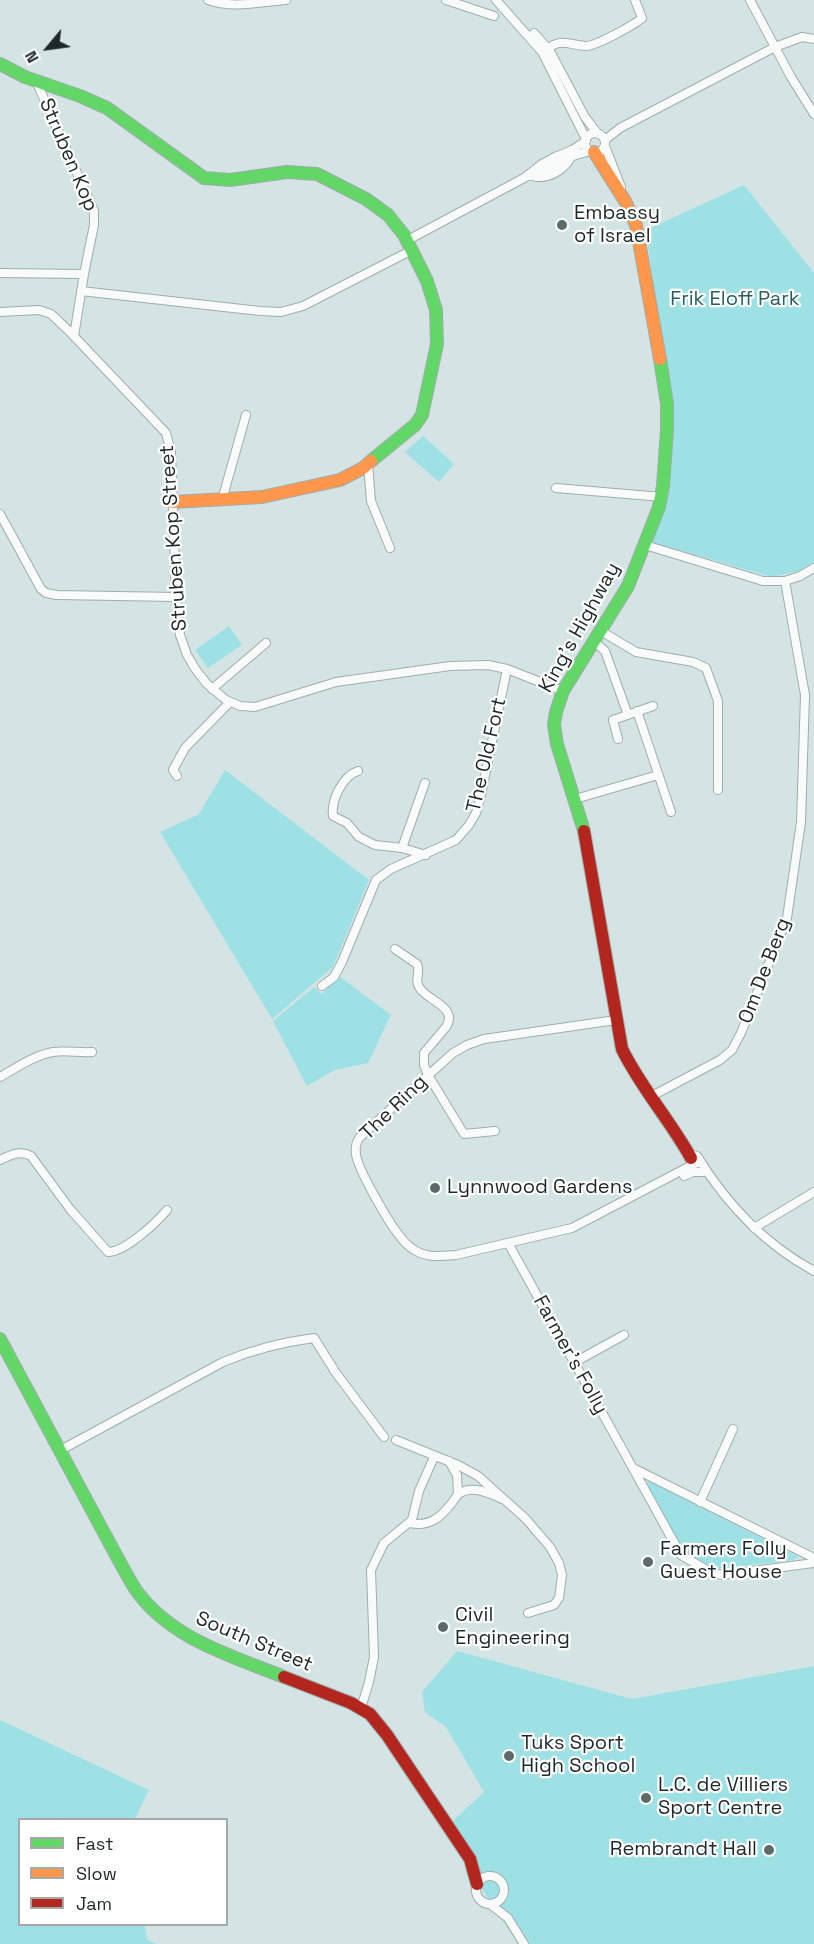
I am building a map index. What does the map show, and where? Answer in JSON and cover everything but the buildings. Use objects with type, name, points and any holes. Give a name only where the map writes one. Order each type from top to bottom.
[{"type":"street","points":[[208,0],[222,4],[286,0]]},
{"type":"street","points":[[446,0],[495,16]]},
{"type":"street","name":"King's Highway","points":[[496,0],[545,50],[586,140],[586,147],[599,143]]},
{"type":"street","name":"King's Highway","points":[[502,0],[545,50],[585,117],[634,219],[641,245],[667,404],[662,497],[628,586],[563,691],[556,712],[555,734],[586,837],[622,1049],[650,1097],[676,1131],[694,1160],[717,1185]]},
{"type":"street","points":[[545,50],[560,42],[590,45],[624,29],[642,18],[635,0]]},
{"type":"street","points":[[750,0],[814,114]]},
{"type":"street","points":[[81,291],[260,311],[281,312],[303,306],[528,177],[599,143],[620,128],[775,47],[802,37],[814,39]]},
{"type":"street","points":[[0,64],[18,74],[92,100],[107,108],[204,178],[219,180],[303,172],[320,175],[378,206],[397,225],[429,284],[437,308],[437,350],[420,418],[415,425],[368,464],[340,480],[262,497],[173,502]]},
{"type":"street","name":"Struben Kop","points":[[36,81],[94,211],[94,225],[74,336]]},
{"type":"street","points":[[528,177],[542,164],[575,149],[593,133],[599,143]]},
{"type":"street","points":[[0,273],[84,274]]},
{"type":"street","name":"Struben Kop Street","points":[[0,312],[31,310],[48,312],[74,336],[166,433],[171,452],[178,626],[184,647],[196,670],[212,689],[230,702],[246,707],[263,706],[336,682],[450,666],[488,665],[507,669],[563,691]]},
{"type":"street","points":[[222,500],[246,415]]},
{"type":"street","points":[[368,464],[372,501],[390,548]]},
{"type":"street","points":[[556,488],[662,497]]},
{"type":"street","points":[[0,514],[37,582],[46,593],[176,597]]},
{"type":"street","points":[[645,545],[764,581],[785,581],[814,568]]},
{"type":"street","name":"Om De Berg","points":[[650,1097],[711,1065],[732,1050],[787,918],[801,822],[805,695],[785,581]]},
{"type":"street","points":[[598,636],[627,714]]},
{"type":"street","points":[[598,636],[636,652],[693,662],[706,668],[718,701],[718,790]]},
{"type":"street","points":[[212,689],[266,643]]},
{"type":"street","name":"The Old Fort","points":[[322,986],[336,975],[376,880],[391,869],[456,840],[469,825],[476,813],[486,774],[507,669]]},
{"type":"street","points":[[177,776],[174,770],[185,748],[230,702]]},
{"type":"street","points":[[618,738],[613,720],[652,706]]},
{"type":"street","points":[[637,711],[671,812]]},
{"type":"street","points":[[358,771],[345,780],[335,802],[333,816],[347,823],[364,841],[381,847],[402,848],[426,855]]},
{"type":"street","points":[[575,799],[658,775]]},
{"type":"street","points":[[402,848],[425,783]]},
{"type":"street","points":[[396,949],[417,964],[420,972],[417,980],[419,988],[444,1007],[449,1017],[446,1027],[424,1053],[424,1065],[428,1075],[464,1134],[495,1131]]},
{"type":"street","name":"The Ring","points":[[616,1020],[474,1042],[453,1053],[360,1137],[355,1152],[360,1167],[394,1228],[406,1243],[426,1255],[446,1256],[572,1228],[694,1160]]},
{"type":"street","points":[[0,1077],[50,1052],[92,1052]]},
{"type":"street","points":[[0,1160],[16,1153],[31,1156],[70,1209],[108,1252],[118,1250],[147,1231],[167,1210]]},
{"type":"street","name":"King's Highway","points":[[694,1160],[754,1228],[791,1258],[814,1271]]},
{"type":"street","points":[[657,1182],[670,1184],[692,1172],[703,1172]]},
{"type":"street","points":[[754,1228],[814,1192]]},
{"type":"street","name":"Farmer's Folly","points":[[508,1243],[678,1551],[698,1566],[722,1575],[814,1563]]},
{"type":"street","points":[[575,1362],[624,1335]]},
{"type":"street","points":[[59,1451],[223,1362],[251,1351],[290,1341],[314,1338],[336,1373],[384,1437]]},
{"type":"street","name":"South Street","points":[[0,1339],[59,1451],[138,1592],[164,1620],[201,1644],[361,1708],[376,1720],[470,1859],[487,1875]]},
{"type":"street","points":[[700,1502],[733,1429]]},
{"type":"street","points":[[396,1440],[478,1476],[526,1519],[550,1547],[559,1563],[562,1575],[561,1590],[557,1602],[549,1608],[528,1613]]},
{"type":"street","points":[[361,1708],[374,1657],[371,1570],[384,1543],[410,1523],[419,1491],[434,1457]]},
{"type":"street","points":[[410,1523],[423,1525],[430,1523],[448,1507],[458,1493],[457,1475],[448,1461]]},
{"type":"street","points":[[632,1468],[814,1558]]},
{"type":"street","points":[[458,1493],[477,1490],[509,1503]]},
{"type":"street","name":"South Street","points":[[470,1859],[477,1884]]},
{"type":"street","points":[[508,1918],[501,1880],[487,1875],[481,1878],[477,1884],[477,1896],[508,1918],[525,1944]]},
{"type":"street","points":[[490,1904],[498,1902],[503,1896]]},
{"type":"green space","name":"Frik Eloff Park","points":[[744,185],[814,273],[814,562],[804,570],[772,577],[651,542],[666,502],[657,313],[646,230]]},
{"type":"green space","points":[[423,436],[454,464],[439,482],[405,452]]},
{"type":"green space","points":[[229,626],[242,645],[208,668],[195,650]]},
{"type":"green space","points":[[225,770],[369,880],[333,967],[272,1019],[160,832],[199,814]]},
{"type":"green space","points":[[339,976],[391,1015],[368,1063],[335,1070],[307,1086],[273,1021],[314,987],[322,994]]},
{"type":"green space","points":[[651,1482],[799,1557],[793,1560],[718,1569],[701,1562],[680,1548],[645,1483]]},
{"type":"green space","name":"L.C. de Villiers Sport Centre","points":[[457,1651],[632,1699],[814,1666],[814,1944],[518,1944],[443,1830],[484,1792],[446,1727],[425,1712],[422,1692]]},
{"type":"green space","points":[[0,1720],[149,1790],[135,1818],[18,1818],[18,1926],[145,1926],[147,1940],[157,1944],[0,1944]]},
{"type":"traffic: fast","points":[[0,64],[25,77],[107,108],[204,178],[230,180],[287,172],[317,174],[366,199],[388,215],[404,235],[427,281],[436,310],[437,344],[422,415],[415,425],[371,461]]},
{"type":"traffic: fast","points":[[584,831],[557,744],[554,725],[556,712],[563,691],[628,586],[659,507],[663,486],[667,430],[667,404],[660,359]]},
{"type":"traffic: fast","points":[[0,1339],[138,1593],[152,1609],[186,1635],[224,1654],[284,1677]]},
{"type":"traffic: slow","points":[[594,152],[625,201],[636,225],[660,359]]},
{"type":"traffic: slow","points":[[173,502],[262,497],[340,480],[371,461]]},
{"type":"traffic: jam","points":[[584,831],[622,1049],[691,1158]]},
{"type":"traffic: jam","points":[[284,1677],[351,1703],[370,1714],[387,1735],[470,1859],[477,1884]]},
{"type":"place","name":"Embassy of Israel","points":[[562,225]]},
{"type":"place","name":"Lynnwood Gardens","points":[[435,1188]]},
{"type":"place","name":"Farmers Folly Guest House","points":[[648,1562]]},
{"type":"place","name":"Civil Engineering","points":[[443,1627]]},
{"type":"place","name":"Tuks Sport High School","points":[[509,1756]]},
{"type":"place","name":"L.C. de Villiers Sport Centre","points":[[646,1798]]},
{"type":"place","name":"Rembrandt Hall","points":[[769,1850]]}]
